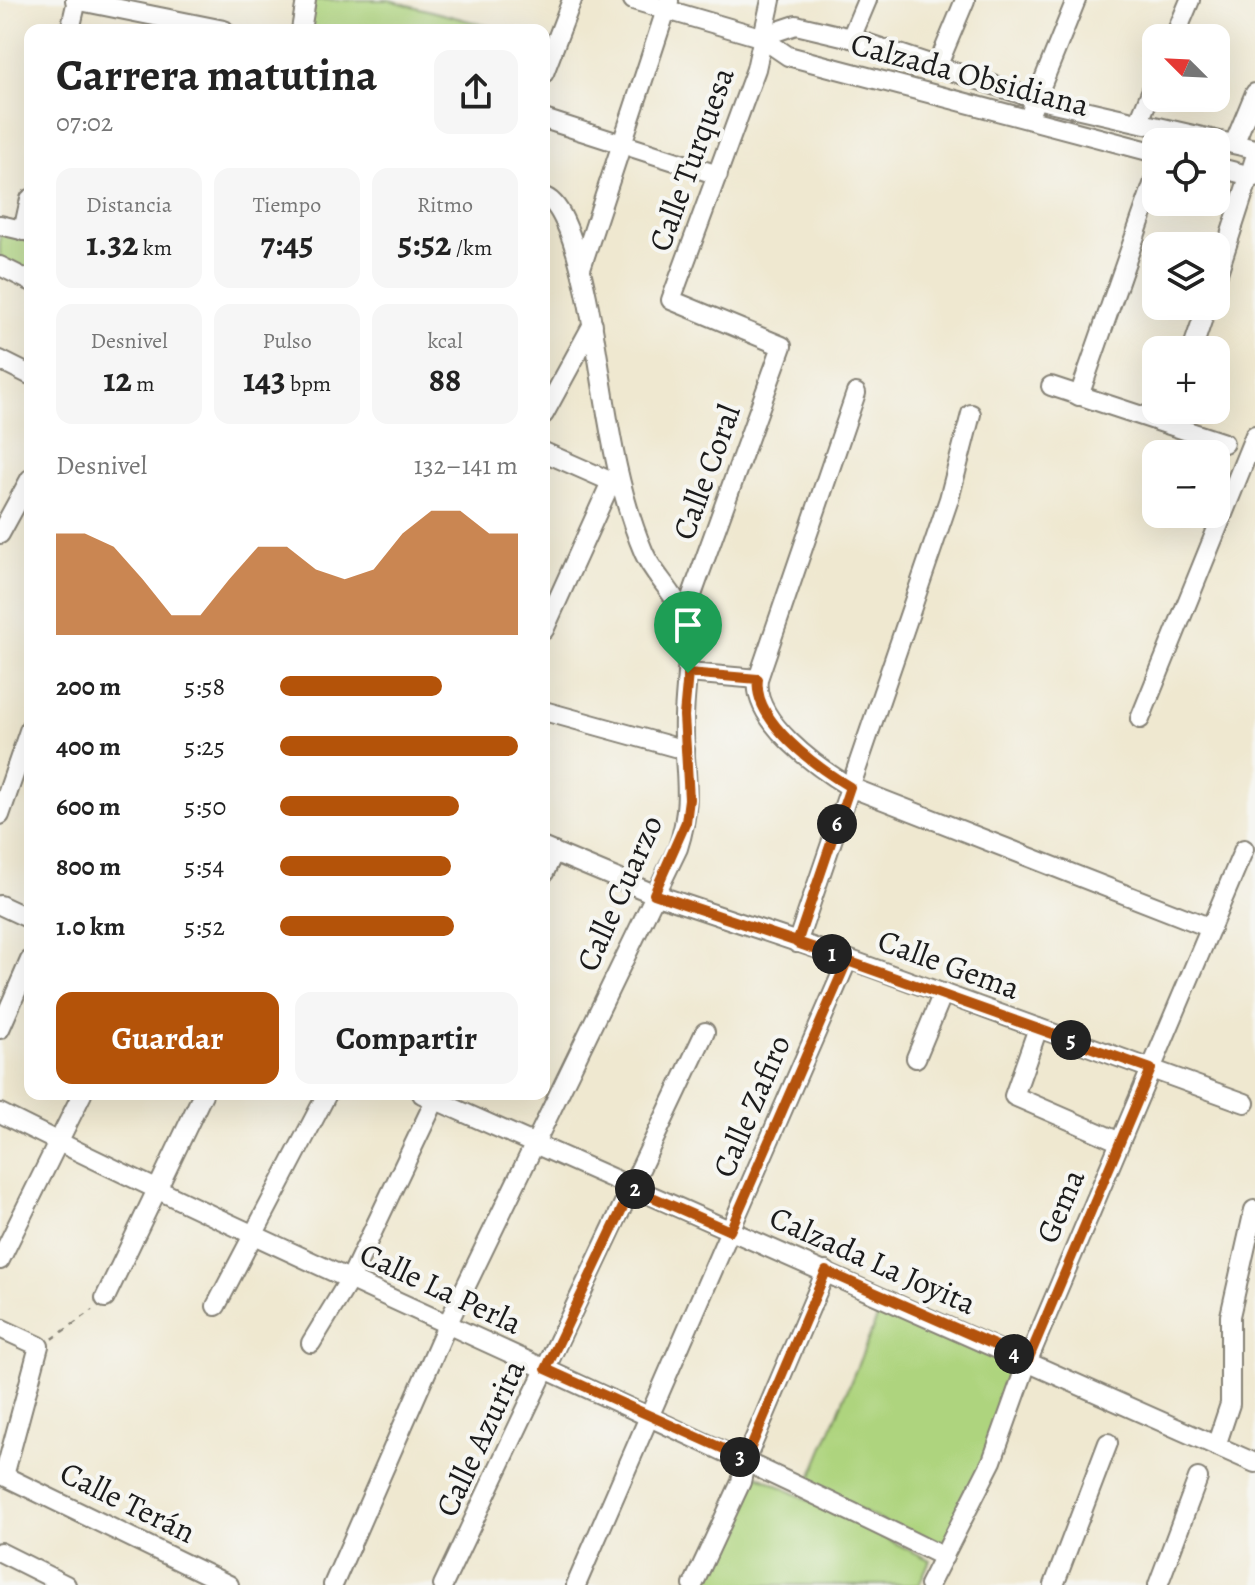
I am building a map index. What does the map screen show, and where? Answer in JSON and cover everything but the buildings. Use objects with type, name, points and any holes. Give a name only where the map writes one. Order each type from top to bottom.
[{"type":"street","points":[[71,24],[76,0],[194,24]]},
{"type":"street","points":[[302,24],[306,0]]},
{"type":"street","points":[[550,57],[572,0]]},
{"type":"street","points":[[633,0],[667,5],[760,37]]},
{"type":"street","name":"Calle Turquesa","points":[[771,0],[760,37],[756,69],[671,300],[782,346]]},
{"type":"street","points":[[851,38],[867,0]]},
{"type":"street","points":[[937,67],[965,0]]},
{"type":"street","points":[[1027,121],[1076,0]]},
{"type":"street","points":[[1180,24],[1190,0]]},
{"type":"street","points":[[581,268],[667,5]]},
{"type":"street","name":"Calzada Obsidiana","points":[[760,37],[796,25],[851,38],[1036,99],[1255,149]]},
{"type":"street","name":"Calzada Obsidiana","points":[[760,37],[788,56],[1142,150]]},
{"type":"street","points":[[1234,144],[1255,93]]},
{"type":"street","points":[[1139,121],[1143,112]]},
{"type":"street","points":[[550,121],[718,175]]},
{"type":"street","points":[[1230,168],[1253,170],[1230,238]]},
{"type":"street","name":"Calle Cuarzo","points":[[333,1585],[447,1325],[686,822],[689,799],[685,750],[688,673],[684,617],[645,557],[615,484],[593,324],[581,268],[558,207],[550,201]]},
{"type":"street","points":[[1079,396],[1142,216]]},
{"type":"street","points":[[0,225],[24,231]]},
{"type":"street","points":[[0,266],[24,278]]},
{"type":"street","points":[[550,403],[593,324]]},
{"type":"street","name":"Calle Coral","points":[[684,617],[782,346]]},
{"type":"street","points":[[0,360],[24,372]]},
{"type":"street","points":[[1051,386],[1142,411]]},
{"type":"street","points":[[856,393],[758,679],[757,691],[765,712],[820,770],[850,787],[1211,928]]},
{"type":"street","points":[[797,943],[949,499],[971,414]]},
{"type":"street","points":[[1184,424],[1218,440]]},
{"type":"street","points":[[1140,719],[1195,591],[1255,435]]},
{"type":"street","points":[[550,455],[615,484],[550,618]]},
{"type":"street","points":[[0,534],[24,490]]},
{"type":"street","points":[[688,673],[758,679]]},
{"type":"street","points":[[550,713],[685,750]]},
{"type":"street","points":[[0,815],[24,745]]},
{"type":"street","name":"Gema","points":[[929,1585],[992,1461],[1028,1360],[1244,849]]},
{"type":"street","name":"Calle Gema","points":[[550,850],[654,894],[848,959],[1245,1103]]},
{"type":"street","points":[[0,905],[24,916]]},
{"type":"street","name":"Calle Zafiro","points":[[576,1585],[848,959]]},
{"type":"street","points":[[0,1029],[24,974]]},
{"type":"street","points":[[916,1058],[943,993]]},
{"type":"street","points":[[1038,1028],[1014,1096],[1120,1142]]},
{"type":"street","name":"Calle Azurita","points":[[443,1585],[705,1032]]},
{"type":"street","points":[[0,1260],[79,1100]]},
{"type":"street","points":[[105,1298],[200,1100]]},
{"type":"street","points":[[216,1306],[324,1100]]},
{"type":"street","points":[[311,1343],[350,1279],[430,1100]]},
{"type":"street","name":"Calzada La Joyita","points":[[441,1100],[632,1188],[1028,1360],[1255,1463]]},
{"type":"street","name":"Calle La Perla","points":[[0,1113],[253,1236],[746,1459],[944,1557]]},
{"type":"street","points":[[1216,1446],[1230,1404],[1230,1316],[1254,1210]]},
{"type":"street","points":[[693,1585],[741,1482],[746,1459],[826,1271]]},
{"type":"street","points":[[0,1328],[39,1346],[2,1475]]},
{"type":"street","points":[[1054,1585],[1108,1443]]},
{"type":"street","name":"Calle Terán","points":[[2,1475],[229,1585]]},
{"type":"street","points":[[1158,1585],[1198,1478]]},
{"type":"street","points":[[0,1552],[44,1580],[66,1585]]},
{"type":"path","points":[[39,1346],[74,1325],[105,1298]]},
{"type":"green space","points":[[311,0],[389,0],[481,24],[306,24]]},
{"type":"green space","points":[[0,228],[24,233],[24,275],[0,262]]},
{"type":"green space","points":[[882,1306],[1021,1363],[988,1461],[941,1550],[808,1485]]},
{"type":"green space","points":[[749,1471],[930,1560],[919,1585],[698,1585]]},
{"type":"route","points":[[688,673],[684,716],[689,772],[686,822],[678,848],[654,894],[797,943],[848,959],[730,1231],[632,1188],[546,1369],[746,1459],[826,1271],[1028,1360],[1151,1069],[848,959],[797,943],[850,787],[820,770],[765,712],[757,691],[758,679],[688,673]]}]
